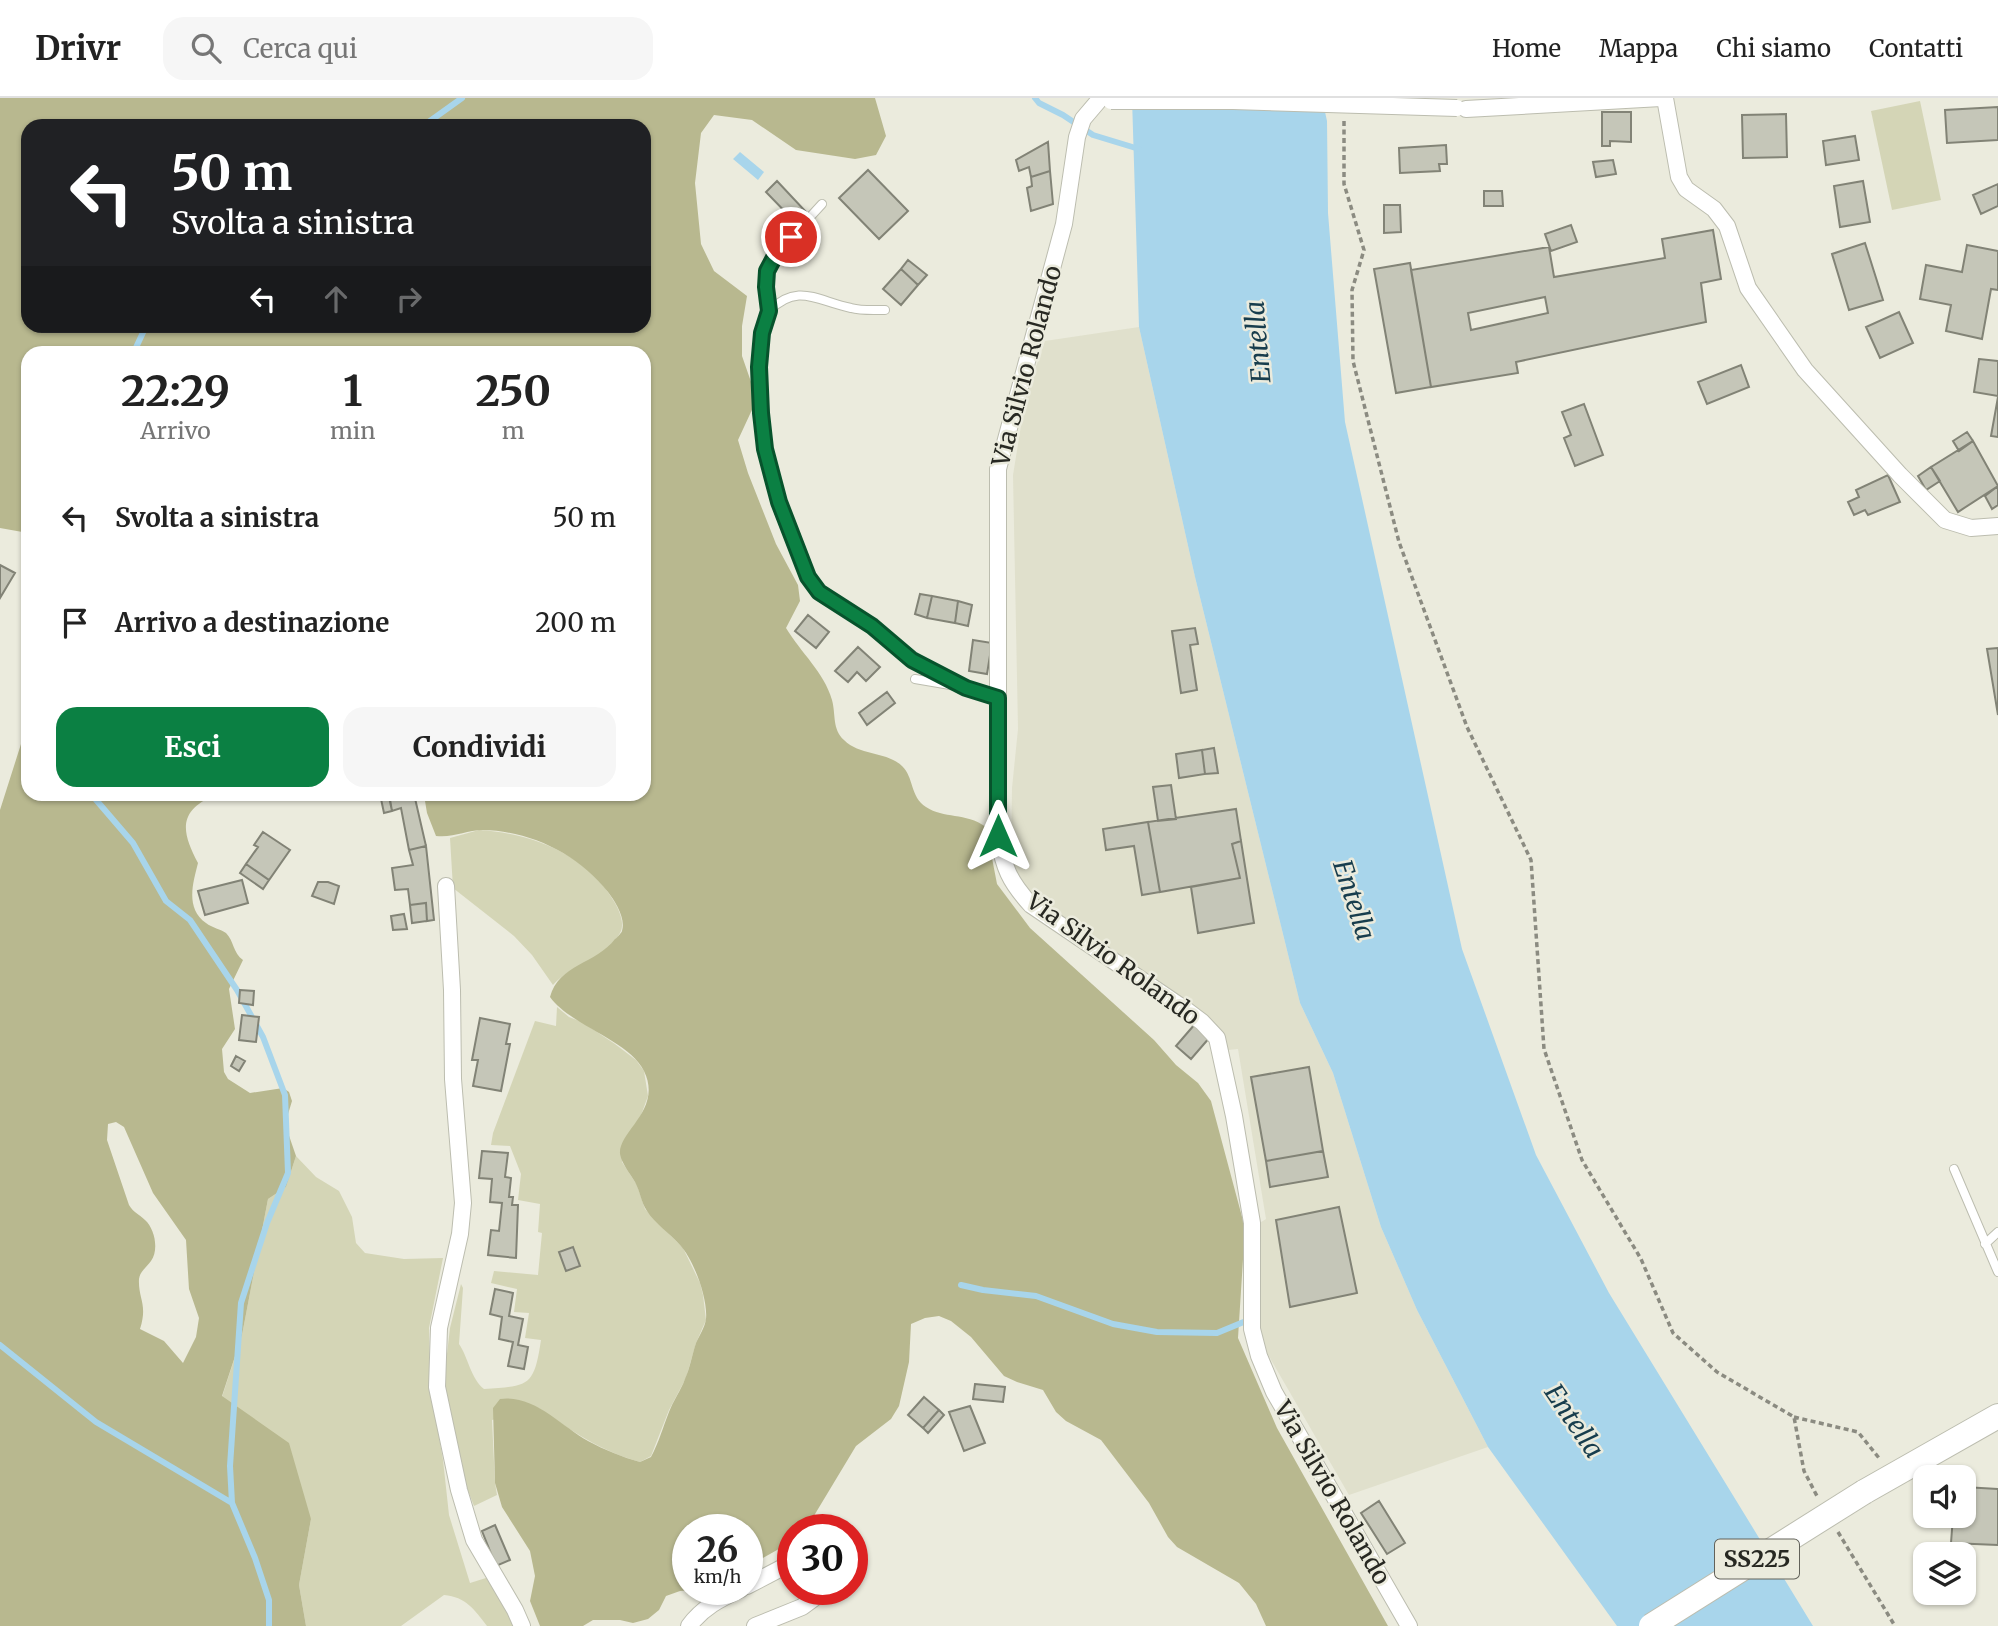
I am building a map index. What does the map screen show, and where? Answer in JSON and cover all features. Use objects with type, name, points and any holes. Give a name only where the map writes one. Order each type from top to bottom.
[{"type":"main road","name":"SS225","points":[[1651,1626],[1864,1492],[1998,1416]]},
{"type":"street","points":[[1104,99],[1464,105],[1663,98],[1679,177],[1686,189],[1714,209],[1727,226],[1748,288],[1805,370],[1900,475],[1945,520],[1971,527],[1998,526]]},
{"type":"street","name":"Via Silvio Rolando","points":[[1104,99],[1083,118],[1077,137],[1064,223],[998,469],[998,836],[1004,869],[1014,887],[1031,905],[1186,1010],[1217,1038],[1234,1116],[1252,1223],[1252,1329],[1259,1356],[1274,1392],[1409,1626]]},
{"type":"street","points":[[446,886],[452,990],[453,1079],[463,1203],[460,1234],[439,1328],[437,1387],[459,1490],[474,1540],[522,1626]]},
{"type":"street","points":[[688,1626],[699,1612],[709,1605]]},
{"type":"street","points":[[755,1626],[806,1605]]},
{"type":"lane","points":[[821,204],[776,254],[767,271],[769,311],[762,333],[759,367],[765,449],[779,502],[808,577],[819,592],[872,626],[912,660],[966,688]]},
{"type":"lane","points":[[769,311],[780,300],[803,295],[853,309],[885,310]]},
{"type":"lane","points":[[915,679],[966,688],[998,698]]},
{"type":"lane","points":[[1954,1168],[1998,1272]]},
{"type":"lane","points":[[1985,1244],[1998,1232]]},
{"type":"path","points":[[1344,112],[1344,184],[1364,250],[1352,290],[1353,360],[1399,542],[1466,727],[1531,860],[1544,1049],[1582,1160],[1641,1259],[1674,1333],[1717,1372],[1794,1418],[1858,1432],[1881,1461]]},
{"type":"path","points":[[1794,1418],[1804,1471],[1820,1502]]},
{"type":"path","points":[[1833,1524],[1895,1626]]},
{"type":"shaded area","points":[[1920,101],[1941,200],[1892,210],[1871,111]]},
{"type":"shaded area","points":[[1139,327],[1195,577],[1300,1003],[1333,1073],[1381,1227],[1417,1310],[1488,1447],[1349,1495],[1262,1344],[1259,1321],[1258,1224],[1266,1219],[1238,1049],[1228,1050],[1222,1032],[1040,904],[1019,880],[1011,856],[1012,788],[1018,729],[1013,475],[1026,395],[1045,341]]},
{"type":"shaded area","points":[[479,830],[538,841],[574,859],[589,871],[603,886],[620,914],[621,929],[614,942],[598,956],[570,971],[553,985],[532,955],[514,936],[453,888],[450,838]]},
{"type":"shaded area","points":[[557,1007],[615,1044],[636,1060],[644,1071],[648,1096],[640,1118],[625,1139],[622,1162],[637,1185],[645,1209],[683,1248],[700,1283],[706,1320],[686,1378],[669,1410],[651,1456],[640,1462],[612,1452],[539,1408],[492,1420],[497,1495],[474,1506],[445,1404],[445,1371],[450,1328],[461,1284],[463,1288],[459,1344],[480,1385],[484,1389],[511,1387],[527,1381],[532,1375],[541,1340],[525,1338],[529,1313],[514,1312],[517,1289],[491,1283],[494,1271],[538,1275],[542,1233],[538,1232],[540,1204],[518,1200],[521,1174],[510,1146],[491,1145],[493,1133],[535,1021],[556,1026]]},
{"type":"shaded area","points":[[296,1156],[316,1177],[339,1191],[352,1217],[356,1243],[365,1253],[404,1259],[443,1258],[429,1328],[430,1385],[449,1515],[470,1583],[486,1578],[503,1602],[514,1626],[487,1626],[464,1601],[444,1595],[401,1626],[306,1626],[299,1585],[311,1519],[222,1397],[242,1335],[268,1199],[286,1187]]},
{"type":"green space","points":[[0,98],[875,98],[886,136],[876,155],[855,159],[796,150],[752,120],[714,115],[701,133],[695,183],[701,244],[714,271],[747,296],[742,326],[742,356],[757,399],[738,440],[776,544],[798,585],[800,601],[786,628],[824,680],[832,700],[840,736],[858,749],[896,761],[906,771],[917,798],[926,807],[940,813],[970,819],[986,827],[997,884],[1030,928],[1154,1040],[1176,1065],[1198,1083],[1211,1101],[1245,1228],[1238,1338],[1277,1428],[1388,1626],[1266,1626],[1256,1604],[1239,1583],[1177,1547],[1168,1537],[1149,1503],[1101,1440],[1066,1421],[1056,1412],[1043,1390],[1004,1376],[971,1337],[951,1321],[939,1316],[911,1324],[909,1362],[899,1406],[891,1419],[856,1446],[815,1514],[777,1514],[777,1550],[763,1558],[763,1514],[672,1514],[672,1594],[666,1596],[659,1610],[648,1619],[633,1623],[593,1620],[583,1626],[540,1626],[530,1601],[535,1576],[530,1551],[502,1507],[495,1483],[493,1408],[500,1399],[524,1401],[607,1450],[640,1462],[651,1457],[687,1375],[706,1319],[705,1301],[690,1260],[680,1245],[647,1211],[620,1154],[621,1145],[648,1097],[644,1071],[626,1050],[571,1016],[550,997],[561,978],[598,954],[621,933],[623,926],[617,905],[583,866],[536,840],[501,831],[483,830],[436,836],[425,801],[651,801],[651,346],[21,346],[21,532],[0,528]]},
{"type":"green space","points":[[21,744],[21,801],[203,801],[194,808],[186,823],[188,841],[198,863],[193,903],[199,917],[226,933],[243,960],[229,989],[235,1029],[222,1049],[224,1072],[228,1079],[250,1093],[283,1088],[289,1092],[292,1101],[285,1124],[296,1156],[286,1187],[268,1199],[242,1335],[222,1396],[289,1443],[311,1519],[299,1585],[306,1626],[0,1626],[0,810]],"holes":[[[116,1122],[124,1127],[153,1193],[186,1240],[189,1289],[199,1318],[196,1337],[183,1363],[164,1341],[140,1329],[143,1307],[139,1279],[153,1256],[155,1246],[148,1224],[129,1205],[107,1140],[108,1124]]]},
{"type":"water","name":"Entella","points":[[1132,98],[1322,98],[1327,121],[1328,213],[1345,422],[1462,949],[1536,1155],[1609,1293],[1813,1626],[1617,1626],[1488,1447],[1417,1310],[1381,1227],[1333,1073],[1300,1003],[1195,577],[1139,327]]},
{"type":"water","points":[[740,152],[764,172],[758,180],[733,159]]},
{"type":"building","points":[[1998,107],[1998,140],[1947,143],[1945,110]]},
{"type":"building","points":[[1602,112],[1631,112],[1631,142],[1610,141],[1610,146],[1602,146]]},
{"type":"building","points":[[1786,114],[1787,157],[1743,158],[1742,115]]},
{"type":"building","points":[[1855,136],[1859,160],[1826,165],[1823,141]]},
{"type":"building","points":[[1048,142],[1050,171],[1031,177],[1029,167],[1019,171],[1016,160]]},
{"type":"building","points":[[1446,145],[1447,164],[1439,164],[1440,171],[1400,173],[1399,148]]},
{"type":"building","points":[[1613,160],[1616,174],[1596,177],[1593,162]]},
{"type":"building","points":[[868,170],[908,211],[879,239],[839,198]]},
{"type":"building","points":[[1050,171],[1053,204],[1031,211],[1027,188],[1032,186],[1031,177]]},
{"type":"building","points":[[777,181],[807,213],[797,224],[766,192]]},
{"type":"building","points":[[1863,181],[1870,222],[1840,227],[1834,186]]},
{"type":"building","points":[[1998,184],[1998,206],[1981,214],[1973,195]]},
{"type":"building","points":[[1484,191],[1502,191],[1503,206],[1484,206]]},
{"type":"building","points":[[1384,205],[1400,205],[1401,232],[1384,233]]},
{"type":"building","points":[[1571,225],[1577,242],[1551,251],[1545,234]]},
{"type":"building","points":[[1713,230],[1721,279],[1701,283],[1706,322],[1516,362],[1518,373],[1431,387],[1411,270],[1549,247],[1554,277],[1665,258],[1662,239]],"holes":[[[1545,297],[1548,313],[1471,330],[1468,313]]]},
{"type":"building","points":[[1865,243],[1883,300],[1849,310],[1832,254]]},
{"type":"building","points":[[1967,245],[1998,251],[1998,290],[1991,289],[1982,339],[1946,331],[1951,305],[1920,299],[1926,265],[1962,272]]},
{"type":"building","points":[[908,260],[927,275],[918,285],[901,269]]},
{"type":"building","points":[[1410,263],[1431,387],[1396,393],[1374,269]]},
{"type":"building","points":[[901,269],[918,285],[901,305],[883,289]]},
{"type":"building","points":[[1899,312],[1913,343],[1880,358],[1866,327]]},
{"type":"building","points":[[1979,359],[1998,361],[1998,396],[1974,392]]},
{"type":"building","points":[[1741,365],[1749,387],[1707,404],[1698,382]]},
{"type":"building","points":[[1998,397],[1998,437],[1991,436]]},
{"type":"building","points":[[1584,404],[1603,455],[1575,466],[1564,438],[1571,435],[1562,412]]},
{"type":"building","points":[[1967,432],[1973,441],[1959,451],[1953,441]]},
{"type":"building","points":[[1973,441],[1998,486],[1958,512],[1931,467]]},
{"type":"building","points":[[1931,467],[1940,481],[1926,490],[1918,476]]},
{"type":"building","points":[[1888,475],[1900,502],[1868,515],[1865,510],[1854,515],[1848,502],[1859,497],[1856,490]]},
{"type":"building","points":[[1998,486],[1998,505],[1992,509],[1985,496]]},
{"type":"building","points":[[0,565],[15,573],[0,598]]},
{"type":"building","points":[[920,594],[932,596],[927,618],[915,614]]},
{"type":"building","points":[[932,596],[958,601],[955,623],[927,618]]},
{"type":"building","points":[[958,601],[972,605],[968,626],[955,623]]},
{"type":"building","points":[[808,615],[829,632],[816,648],[795,631]]},
{"type":"building","points":[[1195,628],[1198,644],[1190,645],[1197,690],[1181,693],[1172,631]]},
{"type":"building","points":[[973,640],[992,643],[987,674],[969,671]]},
{"type":"building","points":[[858,647],[880,667],[866,681],[857,672],[848,682],[835,671]]},
{"type":"building","points":[[1998,648],[1998,715],[1987,649]]},
{"type":"building","points":[[887,692],[895,703],[867,725],[859,713]]},
{"type":"building","points":[[1214,748],[1218,773],[1205,774],[1202,750]]},
{"type":"building","points":[[1202,750],[1205,774],[1179,778],[1176,754]]},
{"type":"building","points":[[1171,785],[1176,819],[1158,821],[1153,787]]},
{"type":"building","points":[[381,801],[390,801],[392,811],[384,813]]},
{"type":"building","points":[[390,801],[416,801],[426,846],[409,850],[401,808],[392,811]]},
{"type":"building","points":[[1236,809],[1241,841],[1232,844],[1240,878],[1160,892],[1148,822]]},
{"type":"building","points":[[1148,822],[1160,892],[1142,895],[1134,846],[1106,850],[1103,829]]},
{"type":"building","points":[[263,832],[290,850],[269,880],[246,864],[258,847],[254,845]]},
{"type":"building","points":[[1241,841],[1254,923],[1198,933],[1191,887],[1240,878],[1232,844]]},
{"type":"building","points":[[426,846],[434,920],[427,921],[426,903],[410,905],[408,889],[395,890],[392,868],[413,865],[409,850]]},
{"type":"building","points":[[246,864],[269,880],[263,889],[240,873]]},
{"type":"building","points":[[242,880],[248,903],[205,915],[198,891]]},
{"type":"building","points":[[318,882],[339,886],[334,904],[312,896]]},
{"type":"building","points":[[426,903],[427,921],[412,923],[410,905]]},
{"type":"building","points":[[404,914],[407,929],[393,930],[391,916]]},
{"type":"building","points":[[240,990],[254,991],[253,1005],[239,1003]]},
{"type":"building","points":[[242,1015],[259,1017],[256,1042],[239,1040]]},
{"type":"building","points":[[480,1018],[510,1024],[506,1044],[510,1044],[501,1091],[473,1086],[478,1060],[472,1060]]},
{"type":"building","points":[[1195,1024],[1210,1037],[1191,1059],[1176,1046]]},
{"type":"building","points":[[236,1056],[245,1061],[239,1071],[231,1066]]},
{"type":"building","points":[[1309,1067],[1323,1151],[1266,1161],[1251,1077]]},
{"type":"building","points":[[482,1151],[508,1153],[505,1177],[511,1178],[509,1197],[513,1197],[512,1205],[518,1205],[516,1258],[488,1255],[491,1230],[499,1231],[502,1203],[490,1202],[492,1179],[479,1178]]},
{"type":"building","points":[[1323,1151],[1328,1177],[1270,1187],[1266,1161]]},
{"type":"building","points":[[1339,1207],[1357,1293],[1290,1307],[1276,1220]]},
{"type":"building","points":[[573,1247],[580,1266],[566,1271],[559,1252]]},
{"type":"building","points":[[495,1289],[513,1293],[509,1316],[523,1319],[518,1345],[528,1347],[524,1369],[508,1366],[513,1342],[499,1339],[502,1317],[490,1314]]},
{"type":"building","points":[[975,1384],[1005,1387],[1003,1402],[973,1399]]},
{"type":"building","points":[[924,1397],[939,1410],[923,1428],[908,1415]]},
{"type":"building","points":[[970,1406],[985,1443],[964,1451],[949,1412]]},
{"type":"building","points":[[939,1410],[944,1415],[928,1433],[923,1428]]},
{"type":"building","points":[[1976,1488],[1998,1489],[1998,1545],[1951,1542],[1952,1528],[1976,1528]]},
{"type":"building","points":[[1379,1501],[1405,1543],[1387,1554],[1361,1513]]},
{"type":"building","points":[[495,1525],[510,1560],[496,1566],[482,1531]]},
{"type":"waterway","points":[[433,119],[462,98]]},
{"type":"waterway","points":[[1035,98],[1093,135],[1139,149]]},
{"type":"waterway","points":[[137,346],[143,333]]},
{"type":"waterway","points":[[97,801],[133,843],[166,901],[190,920],[237,990],[263,1037],[285,1095],[288,1173],[267,1223],[241,1303],[230,1466],[232,1503]]},
{"type":"waterway","points":[[961,1285],[1036,1296],[1113,1324],[1157,1332],[1217,1333],[1246,1321]]},
{"type":"waterway","points":[[0,1345],[96,1422],[232,1503],[269,1600],[269,1626]]},
{"type":"route","points":[[791,237],[776,254],[767,271],[769,311],[762,333],[759,367],[765,449],[779,502],[808,577],[819,592],[872,626],[912,660],[966,688],[998,698],[998,836]]}]
